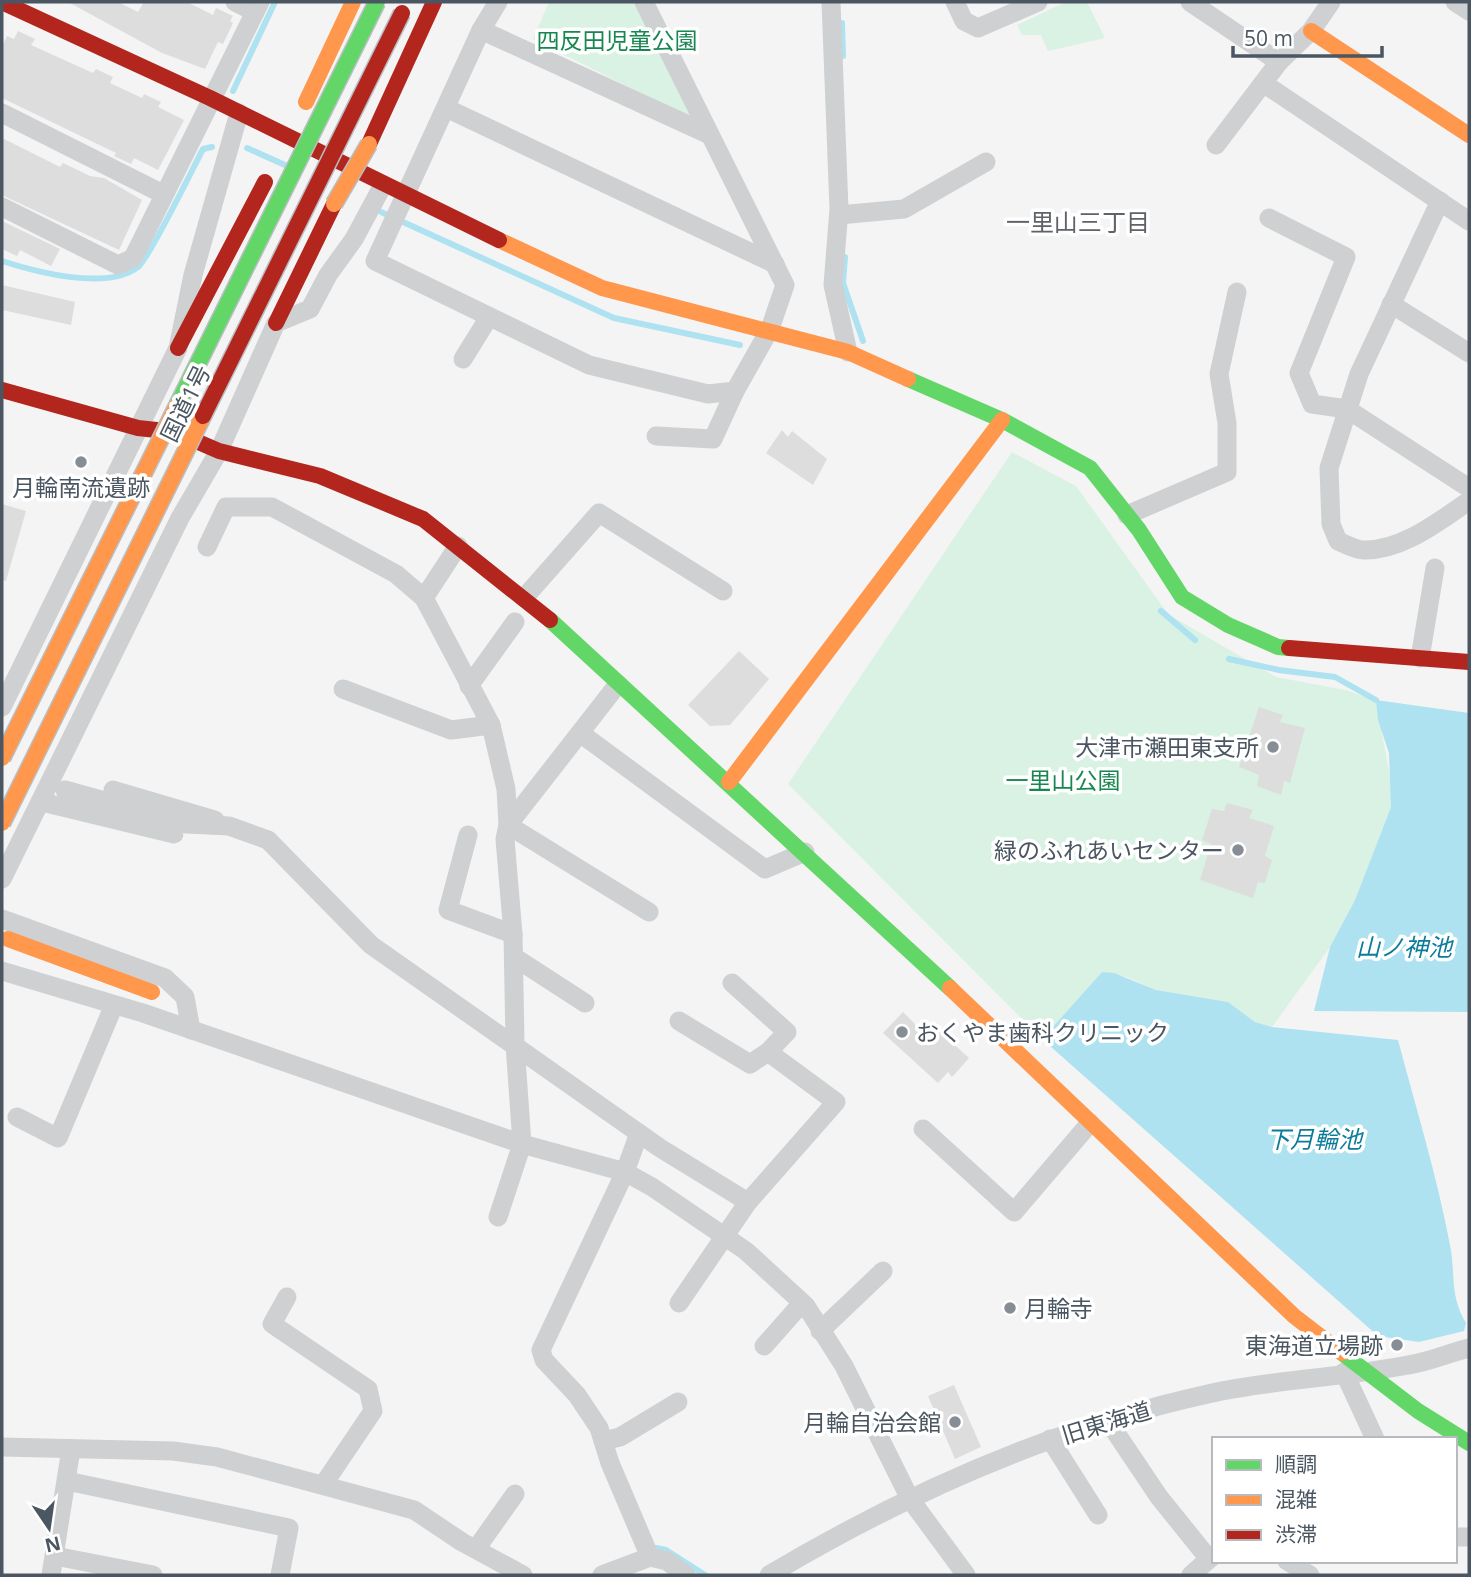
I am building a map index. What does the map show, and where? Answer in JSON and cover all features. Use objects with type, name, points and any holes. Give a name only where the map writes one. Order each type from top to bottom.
[{"type":"main road","points":[[2,2],[210,98],[383,185],[404,201],[602,288],[848,352],[1002,420],[1090,468],[1127,515],[1182,597],[1228,625],[1278,647],[1469,662]]},
{"type":"main road","points":[[282,148],[352,2]]},
{"type":"main road","name":"国道1号","points":[[2,758],[377,2]]},
{"type":"main road","points":[[276,323],[334,204],[369,144],[434,2]]},
{"type":"main road","name":"国道1号","points":[[2,823],[405,7]]},
{"type":"main road","points":[[1311,31],[1469,135]]},
{"type":"main road","points":[[178,348],[267,176]]},
{"type":"main road","points":[[2,390],[138,428],[175,432],[219,451],[320,476],[424,519],[524,598],[729,782],[1353,1371],[1469,1443]]},
{"type":"main road","points":[[729,782],[1002,420]]},
{"type":"main road","points":[[8,939],[152,992]]},
{"type":"street","points":[[2,207],[118,265],[133,257],[210,98],[258,7],[235,2]]},
{"type":"street","points":[[498,2],[481,30],[375,261],[589,365],[708,394],[735,391]]},
{"type":"street","points":[[644,2],[785,285],[770,330],[735,391],[713,439],[656,436]]},
{"type":"street","points":[[831,2],[839,215],[833,285],[848,352]]},
{"type":"street","points":[[955,2],[964,21],[978,28],[1038,2]]},
{"type":"street","points":[[1190,2],[1279,62]]},
{"type":"street","points":[[1216,145],[1279,62],[1311,31],[1331,2]]},
{"type":"street","points":[[1455,2],[1469,11]]},
{"type":"street","points":[[481,30],[710,135]]},
{"type":"street","points":[[1263,83],[1469,221]]},
{"type":"street","points":[[446,108],[775,264]]},
{"type":"street","points":[[2,113],[163,194]]},
{"type":"street","points":[[2,707],[178,348],[193,275],[239,113]]},
{"type":"street","points":[[839,215],[904,209],[986,162]]},
{"type":"street","points":[[2,879],[42,802],[60,782],[180,518],[219,451],[276,323],[310,309],[383,185]]},
{"type":"street","points":[[1440,201],[1359,374],[1329,468],[1331,524],[1338,541],[1362,551],[1389,547],[1431,527],[1469,501]]},
{"type":"street","points":[[1269,218],[1346,257],[1299,373],[1312,404],[1348,409],[1469,488]]},
{"type":"street","points":[[1127,515],[1227,471],[1227,423],[1219,374],[1237,292]]},
{"type":"street","points":[[1391,304],[1469,353]]},
{"type":"street","points":[[463,359],[489,317]]},
{"type":"street","points":[[207,548],[226,507],[272,507],[396,574],[424,598],[491,726],[506,789],[508,825],[505,839],[513,934],[515,1044],[522,1144],[498,1216]]},
{"type":"street","points":[[524,598],[599,513],[723,591]]},
{"type":"street","points":[[424,598],[458,546]]},
{"type":"street","points":[[1420,658],[1435,568]]},
{"type":"street","points":[[469,686],[515,622]]},
{"type":"street","points":[[508,825],[618,684]]},
{"type":"street","points":[[343,690],[451,730],[491,726]]},
{"type":"street","points":[[580,733],[765,869],[805,852]]},
{"type":"street","points":[[60,782],[188,810],[268,840],[371,945],[639,1133],[748,1202]]},
{"type":"street","points":[[42,802],[183,836],[229,826]]},
{"type":"street","points":[[508,825],[649,912]]},
{"type":"street","points":[[468,835],[448,910],[513,934]]},
{"type":"street","points":[[2,919],[165,978],[185,998],[191,1030]]},
{"type":"street","points":[[514,957],[585,1003]]},
{"type":"street","points":[[2,971],[191,1030],[522,1144],[625,1172],[746,1251],[802,1303],[844,1366],[910,1499],[966,1575]]},
{"type":"street","points":[[679,1021],[750,1064],[768,1052],[787,1032],[732,983]]},
{"type":"street","points":[[152,992],[191,1030]]},
{"type":"street","points":[[17,1117],[58,1138],[114,1005]]},
{"type":"street","points":[[679,1303],[748,1202],[836,1102],[768,1052]]},
{"type":"street","points":[[923,1129],[1014,1212],[1090,1123]]},
{"type":"street","points":[[639,1133],[625,1172],[541,1350],[549,1367],[577,1395],[599,1428],[612,1439],[639,1506]]},
{"type":"street","points":[[820,1331],[883,1271]]},
{"type":"street","points":[[287,1297],[272,1324],[368,1389],[373,1411],[323,1485]]},
{"type":"street","points":[[764,1346],[802,1303]]},
{"type":"street","name":"旧東海道","points":[[769,1575],[842,1532],[910,1499],[1050,1439],[1211,1393],[1409,1365],[1469,1348]]},
{"type":"street","points":[[1353,1371],[1374,1437]]},
{"type":"street","points":[[612,1439],[678,1402]]},
{"type":"street","points":[[1108,1421],[1159,1497],[1211,1557],[1191,1575]]},
{"type":"street","points":[[612,1439],[650,1556]]},
{"type":"street","points":[[1050,1439],[1097,1515]]},
{"type":"street","points":[[2,1447],[173,1451],[217,1457],[414,1510],[523,1575]]},
{"type":"street","points":[[71,1449],[53,1566],[153,1575]]},
{"type":"street","points":[[67,1481],[289,1528],[280,1575]]},
{"type":"street","points":[[476,1549],[515,1494]]},
{"type":"street","points":[[602,1575],[650,1556],[667,1562],[686,1575]]},
{"type":"street","points":[[1290,1563],[1310,1575]]},
{"type":"green space","name":"四反田児童公園","points":[[549,2],[644,2],[694,120],[533,39]]},
{"type":"green space","points":[[1066,2],[1087,2],[1105,38],[1048,51],[1041,35],[1022,35],[1017,25]]},
{"type":"green space","name":"一里山公園","points":[[1012,452],[1076,486],[1168,614],[1276,677],[1345,690],[1376,700],[1391,783],[1391,807],[1355,900],[1330,947],[1272,1027],[1255,1022],[1228,1002],[1156,990],[1127,977],[1102,972],[1042,1039],[788,784]]},
{"type":"water","name":"山ノ神池","points":[[1376,700],[1469,713],[1469,1012],[1314,1011],[1330,947],[1355,900],[1391,807],[1389,753],[1378,720]]},
{"type":"water","name":"下月輪池","points":[[1102,972],[1114,973],[1156,990],[1228,1002],[1255,1022],[1272,1027],[1398,1040],[1445,1219],[1457,1303],[1466,1323],[1464,1331],[1419,1342],[1378,1336],[1042,1039]]},
{"type":"building","points":[[68,2],[118,2],[138,12],[144,2],[187,2],[213,15],[216,8],[233,16],[230,21],[233,23],[223,44],[218,42],[205,69],[162,53]]},
{"type":"building","points":[[18,31],[35,39],[31,45],[93,73],[96,69],[113,77],[110,83],[142,98],[144,94],[161,102],[158,107],[184,120],[158,170],[134,158],[131,164],[114,156],[116,153],[2,98],[2,46],[7,36],[14,39]]},
{"type":"building","points":[[2,138],[60,167],[63,163],[90,176],[104,178],[142,200],[119,250],[2,195]]},
{"type":"building","points":[[2,221],[60,249],[51,266],[20,250],[17,256],[2,249]]},
{"type":"building","points":[[2,285],[75,302],[71,325],[2,310]]},
{"type":"building","points":[[782,430],[788,437],[792,431],[827,459],[813,485],[766,453]]},
{"type":"building","points":[[2,504],[26,511],[6,581],[2,580]]},
{"type":"building","points":[[739,651],[769,679],[730,725],[710,726],[688,705]]},
{"type":"building","name":"大津市瀬田東支所","points":[[1259,707],[1283,715],[1280,722],[1305,728],[1290,783],[1284,781],[1281,795],[1257,786],[1259,775],[1239,767]]},
{"type":"building","name":"緑のふれあいセンター","points":[[1227,803],[1253,810],[1249,818],[1274,826],[1265,856],[1272,860],[1265,883],[1258,882],[1253,898],[1200,880],[1211,844],[1202,840],[1212,809],[1224,811]]},
{"type":"building","points":[[903,1012],[928,1037],[937,1029],[969,1058],[952,1077],[948,1072],[938,1083],[883,1033]]},
{"type":"building","name":"月輪自治会館","points":[[954,1385],[981,1447],[955,1459],[928,1396]]},
{"type":"waterway","points":[[233,91],[275,2]]},
{"type":"waterway","points":[[842,23],[843,56]]},
{"type":"waterway","points":[[2,261],[52,274],[90,279],[125,274],[138,267],[161,231],[203,149],[212,147]]},
{"type":"waterway","points":[[247,148],[285,165]]},
{"type":"waterway","points":[[381,212],[614,318],[740,345]]},
{"type":"waterway","points":[[845,257],[843,283],[863,341]]},
{"type":"waterway","points":[[1161,611],[1195,640]]},
{"type":"waterway","points":[[1229,659],[1279,670],[1335,677],[1376,700]]},
{"type":"waterway","points":[[656,1548],[666,1550],[705,1575]]},
{"type":"traffic: fast","points":[[177,406],[377,2]]},
{"type":"traffic: fast","points":[[908,379],[1002,420],[1090,468],[1139,530],[1182,597],[1228,625],[1278,647],[1289,648]]},
{"type":"traffic: fast","points":[[550,620],[950,988]]},
{"type":"traffic: fast","points":[[1342,1353],[1418,1411],[1469,1443]]},
{"type":"traffic: slow","points":[[306,102],[353,2]]},
{"type":"traffic: slow","points":[[1311,31],[1469,135]]},
{"type":"traffic: slow","points":[[334,204],[369,144]]},
{"type":"traffic: slow","points":[[499,240],[602,288],[848,352],[908,379]]},
{"type":"traffic: slow","points":[[2,758],[177,406]]},
{"type":"traffic: slow","points":[[2,823],[203,416]]},
{"type":"traffic: slow","points":[[729,782],[1002,420]]},
{"type":"traffic: slow","points":[[8,939],[152,992]]},
{"type":"traffic: slow","points":[[950,988],[1294,1316],[1342,1353]]},
{"type":"traffic: jam","points":[[2,2],[210,98],[499,240]]},
{"type":"traffic: jam","points":[[369,144],[434,2]]},
{"type":"traffic: jam","points":[[203,416],[402,13]]},
{"type":"traffic: jam","points":[[178,348],[265,182]]},
{"type":"traffic: jam","points":[[276,323],[334,204]]},
{"type":"traffic: jam","points":[[2,390],[138,428],[175,432],[219,451],[320,476],[423,519],[550,620]]},
{"type":"traffic: jam","points":[[1289,648],[1469,662]]},
{"type":"place","name":"月輪南流遺跡","points":[[81,462]]},
{"type":"place","name":"大津市瀬田東支所","points":[[1273,747]]},
{"type":"place","name":"緑のふれあいセンター","points":[[1238,850]]},
{"type":"place","name":"おくやま歯科クリニック","points":[[902,1032]]},
{"type":"place","name":"月輪寺","points":[[1010,1308]]},
{"type":"place","name":"東海道立場跡","points":[[1397,1345]]},
{"type":"place","name":"月輪自治会館","points":[[955,1422]]},
{"type":"district","name":"一里山三丁目","points":[[1078,221]]}]
